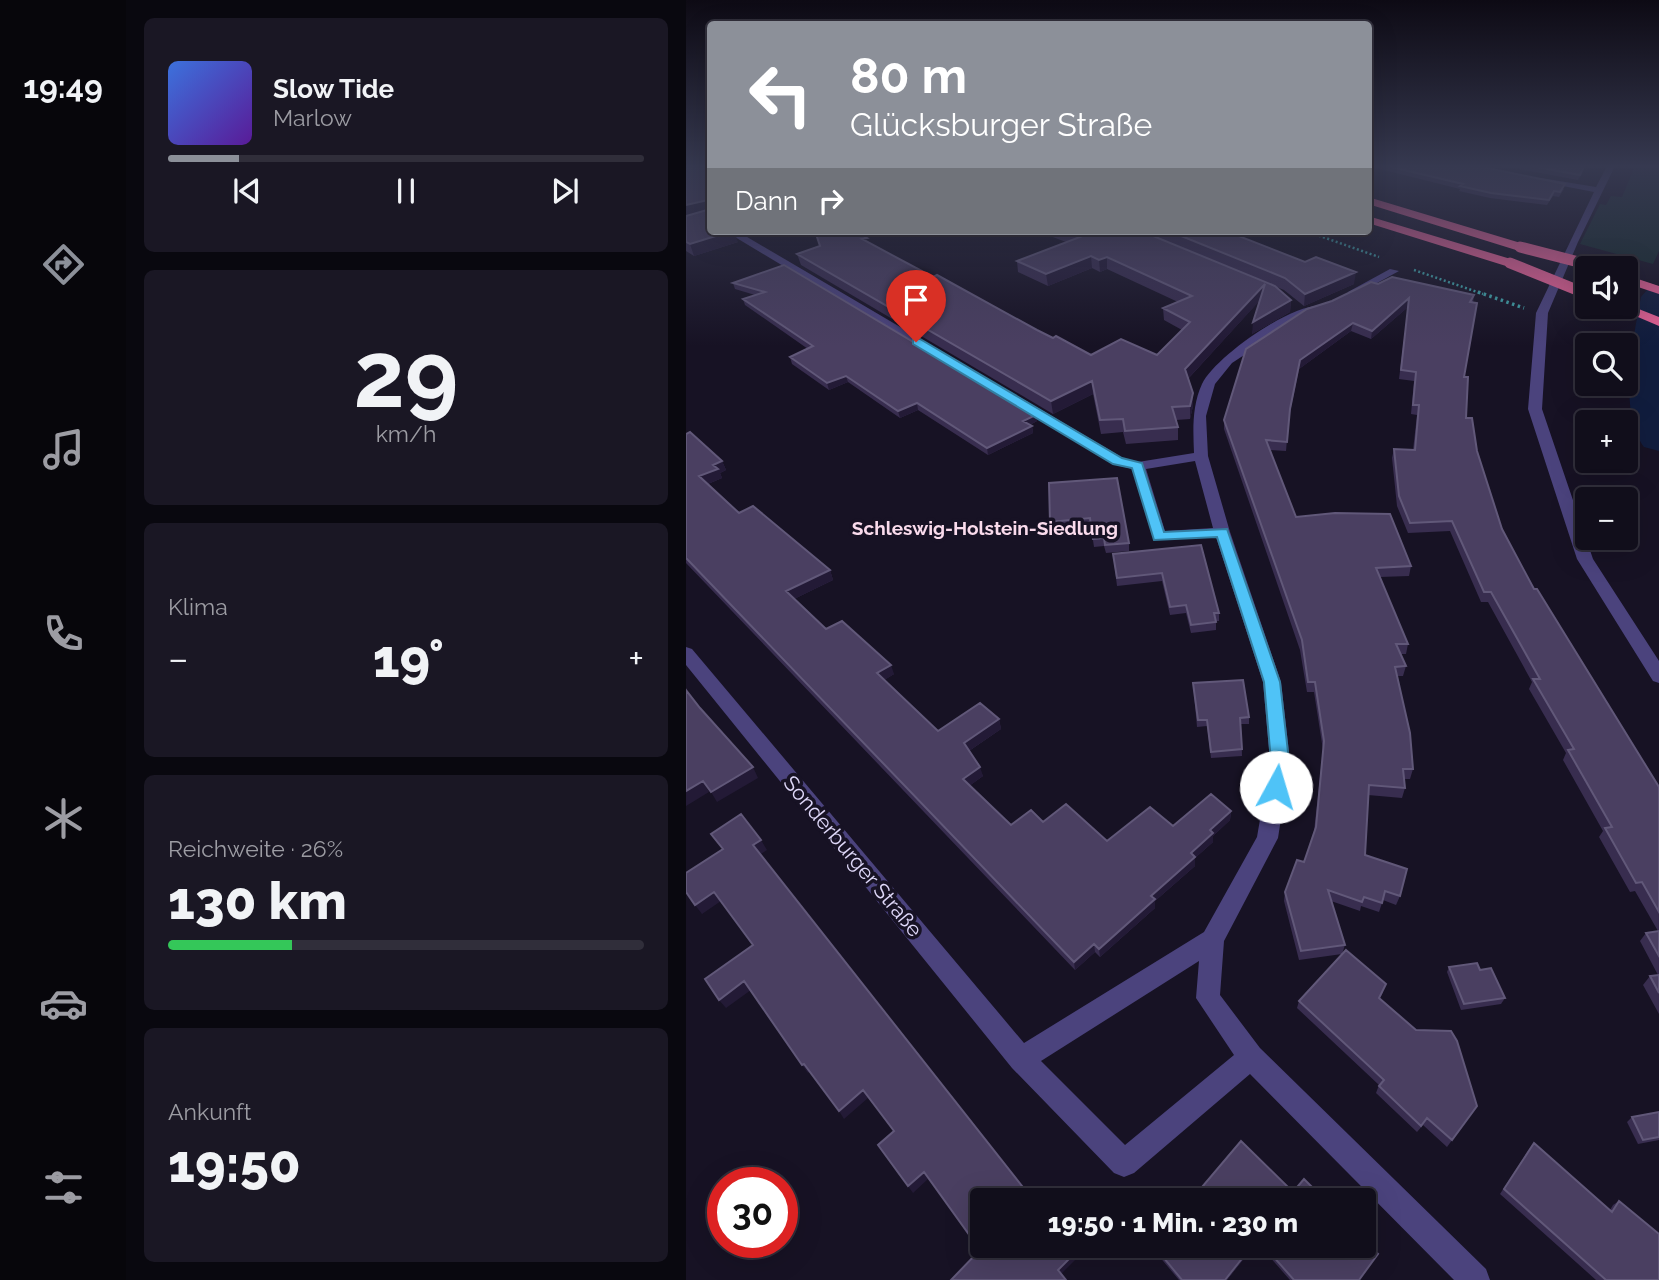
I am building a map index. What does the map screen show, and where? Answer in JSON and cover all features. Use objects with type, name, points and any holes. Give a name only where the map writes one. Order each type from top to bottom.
[{"type":"highway","points":[[1389,226],[1575,284]]},
{"type":"highway","points":[[1451,226],[1575,264]]},
{"type":"highway","points":[[1520,247],[1575,261]]},
{"type":"highway","points":[[1510,264],[1575,289]]},
{"type":"highway","points":[[1638,277],[1659,282]]},
{"type":"highway","points":[[1638,283],[1659,289]]},
{"type":"highway","points":[[1638,304],[1659,311]]},
{"type":"highway","points":[[1638,314],[1659,322]]},
{"type":"street","points":[[1581,226],[1542,313],[1535,409],[1585,559],[1659,676]]},
{"type":"street","points":[[737,235],[1118,461],[1138,466],[1200,456]]},
{"type":"street","points":[[1337,300],[1399,269]]},
{"type":"street","points":[[1326,305],[1298,309],[1228,360],[1209,383],[1199,416],[1200,456],[1222,532],[1272,682],[1280,761],[1267,838],[1212,940],[1208,998],[1251,1057],[1475,1280]]},
{"type":"street","points":[[1138,466],[1158,537],[1222,532]]},
{"type":"street","name":"Sonderburger Straße","points":[[686,653],[1021,1059],[1124,1163],[1251,1057]]},
{"type":"street","points":[[1021,1059],[1212,940]]},
{"type":"path","points":[[1317,235],[1380,257]]},
{"type":"path","points":[[1399,269],[1542,313]]},
{"type":"green space","points":[[1589,226],[1659,226],[1659,251],[1653,264],[1638,260],[1638,256],[1624,256],[1580,244]]},
{"type":"building","points":[[686,226],[707,226],[707,235],[719,235],[690,244],[686,242]]},
{"type":"building","points":[[816,235],[862,235],[867,238],[862,239],[933,277],[937,275],[1037,330],[1053,338],[1056,336],[1091,355],[1121,339],[1157,355],[1190,322],[1163,308],[1192,296],[1107,257],[1099,260],[1091,256],[1046,274],[1017,261],[1080,237],[1075,235],[1151,235],[1275,286],[1291,300],[1253,322],[1265,284],[1185,369],[1193,393],[1190,406],[1172,407],[1178,427],[1125,431],[1123,419],[1100,420],[1092,381],[1051,401],[797,254],[820,246]]},
{"type":"building","points":[[1179,235],[1236,235],[1305,262],[1316,257],[1356,272],[1305,294],[1285,278]]},
{"type":"building","points":[[784,265],[1036,415],[1023,421],[1032,426],[987,448],[917,403],[898,411],[846,376],[827,383],[790,357],[813,346],[743,299],[765,292],[733,283]]},
{"type":"building","points":[[1392,277],[1474,295],[1470,302],[1477,303],[1464,377],[1468,377],[1466,418],[1472,418],[1477,451],[1502,529],[1534,589],[1537,589],[1659,787],[1659,912],[1642,882],[1636,883],[1605,828],[1612,827],[1568,750],[1574,749],[1533,679],[1540,679],[1491,592],[1484,592],[1452,521],[1410,523],[1399,496],[1394,449],[1415,450],[1419,405],[1413,405],[1416,372],[1401,370],[1409,298],[1372,331],[1353,323],[1300,360],[1290,409],[1287,442],[1266,440],[1296,517],[1335,513],[1390,514],[1411,566],[1376,568],[1408,644],[1396,644],[1406,666],[1395,667],[1410,733],[1413,769],[1403,769],[1405,788],[1369,785],[1365,855],[1407,869],[1400,896],[1385,891],[1382,903],[1364,897],[1362,902],[1328,890],[1345,945],[1301,951],[1285,892],[1297,860],[1304,862],[1316,827],[1324,741],[1315,682],[1308,682],[1302,640],[1224,420],[1246,349],[1307,309],[1332,301],[1371,282],[1378,284]]},
{"type":"building","points":[[690,432],[722,461],[713,465],[718,469],[699,476],[739,513],[753,506],[830,570],[786,591],[826,629],[842,621],[891,665],[877,673],[938,731],[980,703],[999,719],[964,743],[980,767],[963,779],[1011,825],[1031,810],[1043,822],[1066,804],[1107,841],[1150,807],[1173,826],[1211,794],[1231,811],[1210,830],[1213,833],[1191,853],[1195,857],[1151,896],[1155,899],[1099,949],[1094,944],[1074,962],[686,558],[686,434]]},
{"type":"building","points":[[1117,478],[1129,543],[1105,545],[1104,538],[1093,539],[1090,518],[1050,522],[1049,483]]},
{"type":"building","points":[[1201,545],[1219,613],[1214,613],[1216,622],[1191,625],[1186,605],[1170,607],[1162,573],[1117,578],[1113,554]]},
{"type":"building","points":[[1243,680],[1249,717],[1240,718],[1242,749],[1211,752],[1207,720],[1198,720],[1193,683]]},
{"type":"building","points":[[686,690],[753,767],[711,792],[703,781],[686,791]]},
{"type":"building","points":[[741,814],[761,840],[753,845],[1024,1188],[970,1188],[970,1236],[924,1172],[908,1186],[878,1145],[894,1131],[863,1090],[839,1111],[804,1064],[802,1065],[744,981],[719,1000],[705,979],[753,945],[714,892],[695,905],[686,892],[686,873],[723,849],[711,834]]},
{"type":"building","points":[[1659,931],[1659,956],[1646,933]]},
{"type":"building","points":[[1346,950],[1386,984],[1379,998],[1416,1030],[1451,1031],[1457,1041],[1477,1106],[1452,1140],[1427,1118],[1421,1126],[1379,1086],[1384,1080],[1299,1001]]},
{"type":"building","points":[[1477,963],[1480,970],[1491,968],[1505,998],[1464,1004],[1449,967]]},
{"type":"building","points":[[1659,975],[1659,993],[1650,976]]},
{"type":"building","points":[[1659,1112],[1659,1137],[1643,1140],[1632,1117]]},
{"type":"building","points":[[1241,1141],[1289,1188],[1201,1188]]},
{"type":"building","points":[[1534,1143],[1612,1212],[1619,1201],[1659,1234],[1659,1280],[1606,1280],[1504,1189]]},
{"type":"building","points":[[1304,1179],[1313,1188],[1296,1188]]},
{"type":"building","points":[[972,1258],[1070,1258],[1058,1270],[1066,1280],[951,1280]]},
{"type":"building","points":[[1164,1258],[1242,1258],[1225,1280],[1182,1280]]},
{"type":"building","points":[[1275,1258],[1375,1258],[1359,1280],[1294,1280]]},
{"type":"waterway","points":[[1659,297],[1648,358],[1655,428],[1659,438]]},
{"type":"district","name":"Schleswig-Holstein-Siedlung","points":[[985,528]]},
{"type":"route","points":[[916,342],[1118,461],[1138,466],[1158,537],[1222,532],[1272,682],[1280,761],[1276,787]]}]
